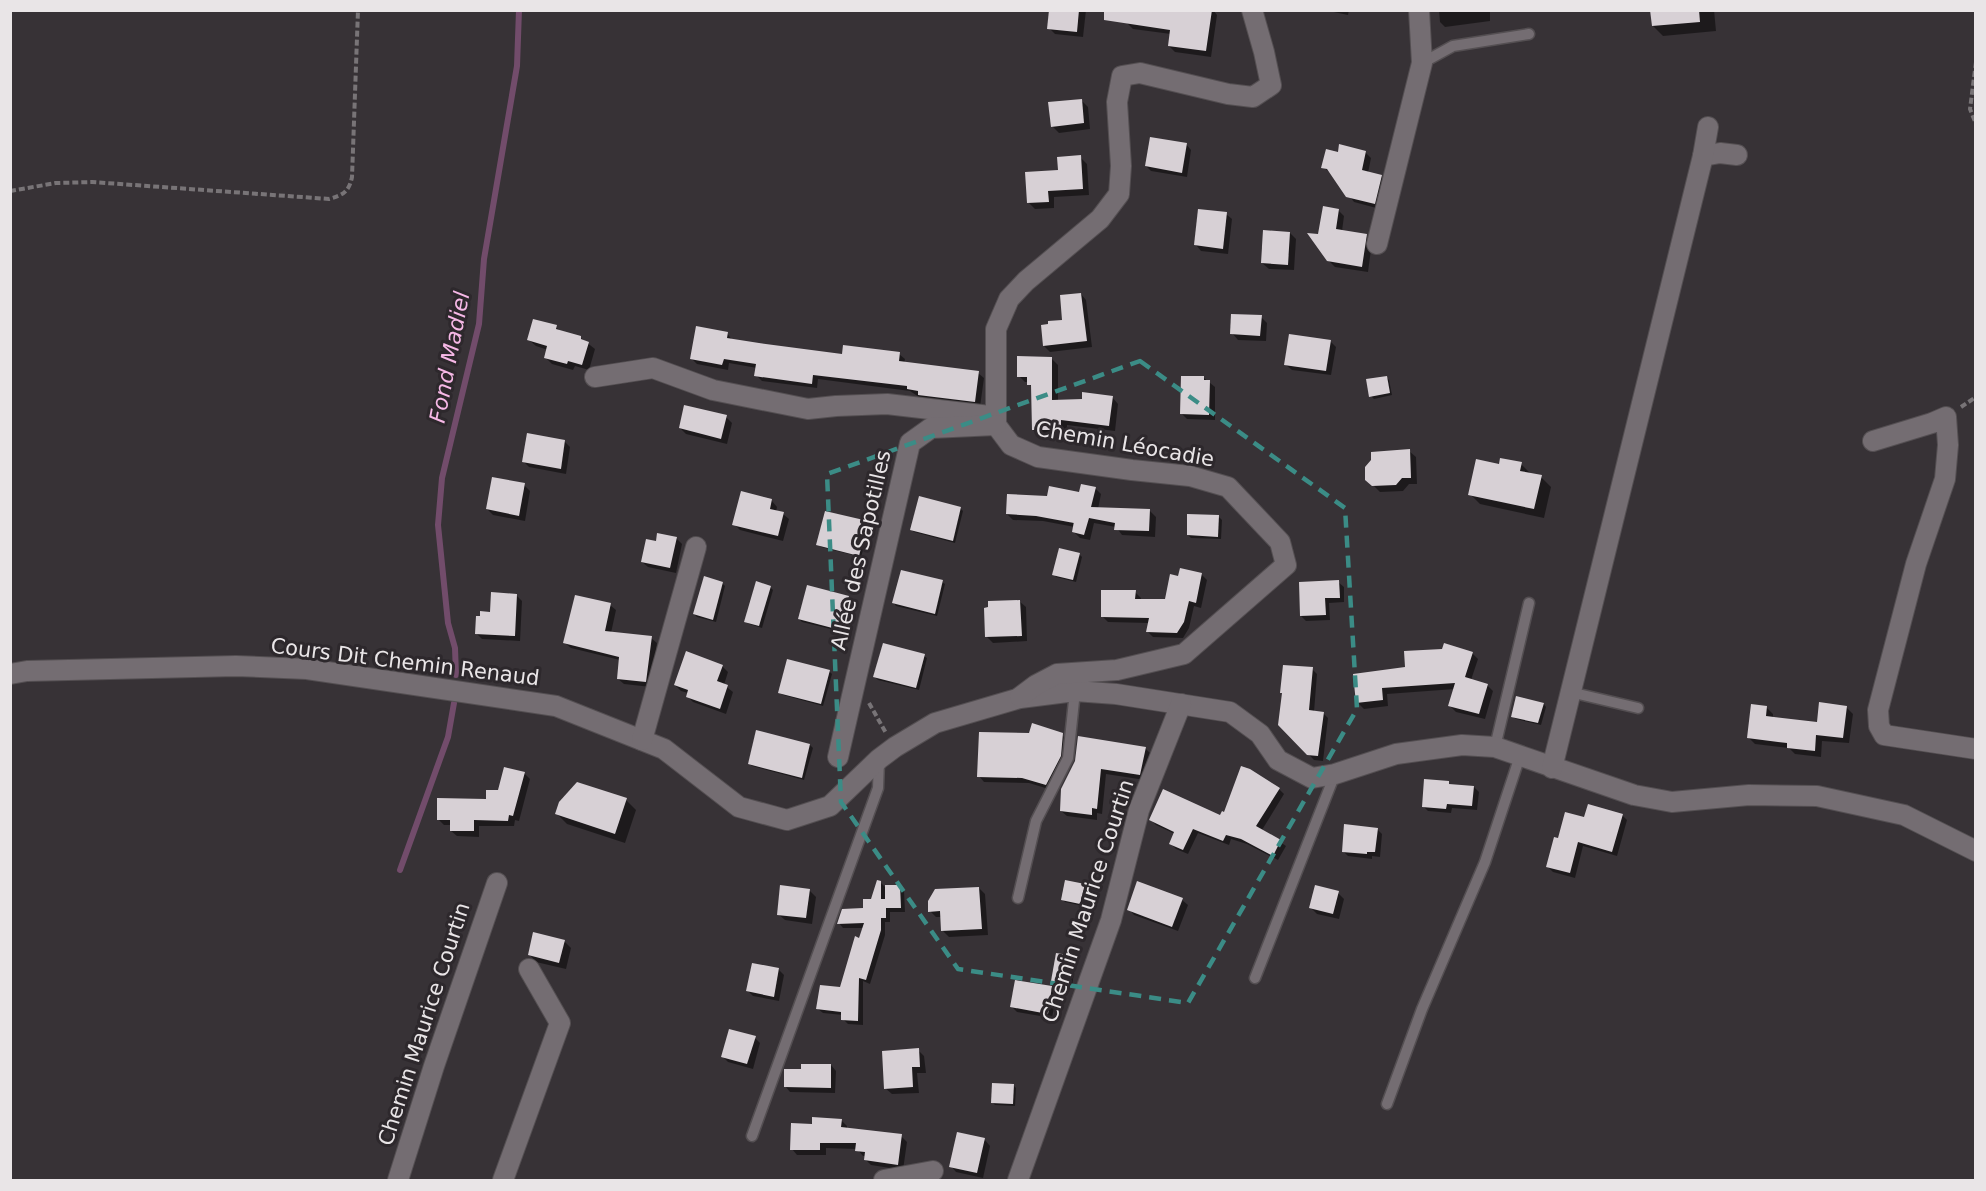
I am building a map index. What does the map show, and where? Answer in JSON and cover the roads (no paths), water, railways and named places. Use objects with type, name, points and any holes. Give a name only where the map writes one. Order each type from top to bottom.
[{"type":"street","points":[[595,377],[653,368],[713,390],[808,409],[886,404],[996,421],[996,329],[1009,299],[1026,281],[1100,219],[1119,194],[1121,166],[1117,102],[1122,76],[1140,73],[1228,94],[1253,97],[1271,85],[1252,10]]},
{"type":"street","points":[[1377,244],[1422,63],[1419,10]]},
{"type":"street","points":[[1552,768],[1703,156],[1708,127]]},
{"type":"street","points":[[1703,156],[1720,153],[1737,155]]},
{"type":"street","points":[[1874,441],[1946,417],[1948,445],[1945,479],[1916,564],[1878,710],[1879,726],[1884,735],[1976,749]]},
{"type":"street","name":"Allée des Sapotilles","points":[[838,757],[910,443],[931,428],[996,421]]},
{"type":"street","name":"Chemin Léocadie","points":[[996,421],[1011,445],[1038,457],[1190,476],[1228,487],[1280,542],[1286,565],[1184,654],[1117,670],[1057,674],[1036,685],[1020,698]]},
{"type":"street","points":[[642,740],[696,548]]},
{"type":"street","name":"Cours Dit Chemin Renaud","points":[[10,674],[27,671],[236,666],[307,669],[556,706],[664,749],[739,807],[787,820],[830,806],[887,753],[935,723],[1020,698],[1075,691],[1116,694],[1230,712],[1260,734],[1278,760],[1312,778],[1335,774],[1396,754],[1462,744],[1495,747],[1634,795],[1672,801],[1749,795],[1817,796],[1904,815],[1976,851]]},
{"type":"street","name":"Chemin Maurice Courtin","points":[[1018,1180],[1111,920],[1140,810],[1181,704]]},
{"type":"street","name":"Chemin Maurice Courtin","points":[[398,1180],[434,1066],[497,883]]},
{"type":"street","points":[[503,1180],[560,1023],[529,969]]},
{"type":"street","points":[[884,1180],[933,1171]]},
{"type":"lane","points":[[1422,63],[1453,46],[1529,34]]},
{"type":"lane","points":[[1495,747],[1529,603]]},
{"type":"lane","points":[[1018,898],[1036,821],[1068,758],[1075,691]]},
{"type":"lane","points":[[1570,692],[1638,708]]},
{"type":"lane","points":[[752,1136],[878,788],[887,753]]},
{"type":"lane","points":[[1387,1104],[1422,1009],[1485,862],[1520,756]]},
{"type":"lane","points":[[1255,978],[1335,774]]},
{"type":"waterway","name":"Fond Madiel","points":[[456,675],[455,648],[448,623],[438,525],[442,478],[479,324],[484,259],[517,66],[519,10]]},
{"type":"waterway","name":"Fond Madiel","points":[[400,870],[448,737],[454,703]]}]
